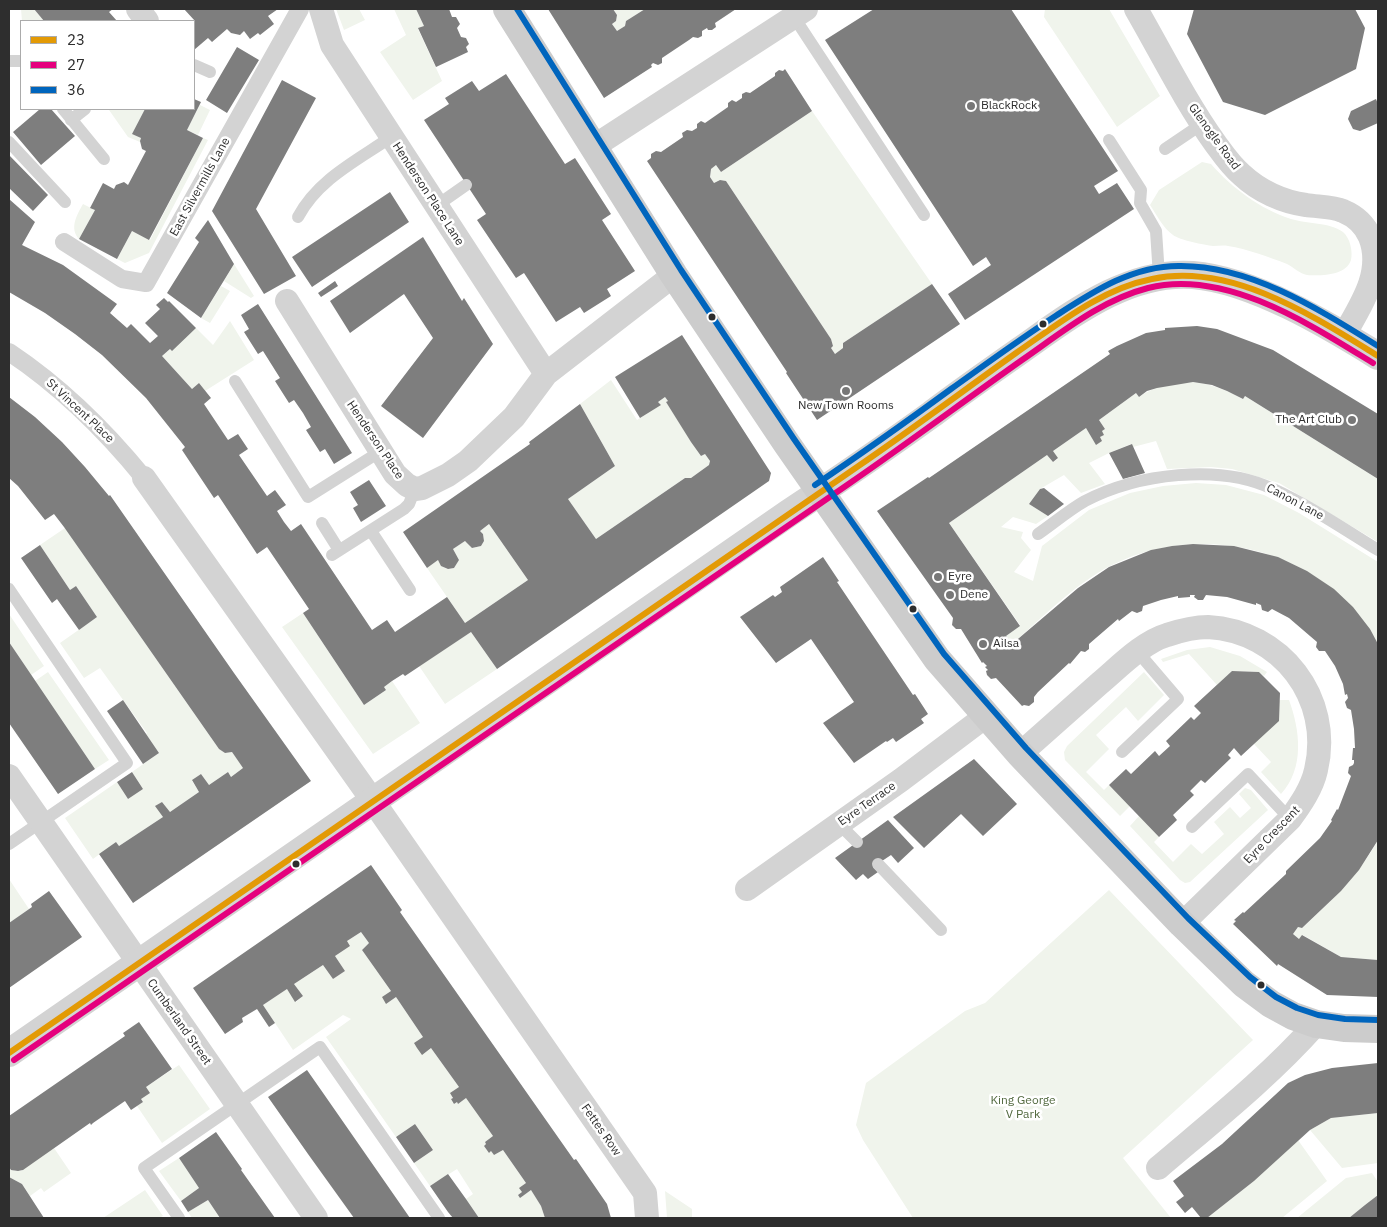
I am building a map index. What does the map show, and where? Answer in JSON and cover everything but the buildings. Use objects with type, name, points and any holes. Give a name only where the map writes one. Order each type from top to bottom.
[{"type":"main road","points":[[507,9],[674,275],[820,492],[937,659],[1020,754],[1182,924],[1244,984],[1271,1004],[1293,1016],[1316,1024],[1344,1028],[1378,1029]]},
{"type":"street","points":[[138,9],[146,20]]},
{"type":"street","name":"East Silvermills Lane","points":[[64,242],[122,279],[146,283],[300,9]]},
{"type":"street","name":"Henderson Place Lane","points":[[321,9],[332,45],[546,374]]},
{"type":"street","name":"Glenogle Road","points":[[1136,9],[1202,124],[1240,174],[1254,185],[1286,200],[1343,211],[1356,219],[1367,230],[1374,248],[1377,270],[1364,299],[1344,335]]},
{"type":"street","points":[[593,147],[800,13]]},
{"type":"street","name":"Henderson Place","points":[[287,301],[400,479],[406,485],[415,489],[428,486],[468,462],[514,417],[546,374],[674,275]]},
{"type":"street","points":[[9,1053],[820,492],[1063,321],[1102,297],[1158,276],[1195,275],[1220,280],[1259,293],[1297,310],[1378,356]]},
{"type":"street","name":"St Vincent Place","points":[[9,352],[45,378],[74,403],[107,436],[144,478]]},
{"type":"street","name":"Fettes Row","points":[[144,478],[373,801],[644,1193],[647,1218]]},
{"type":"street","name":"Eyre Crescent","points":[[1020,754],[1136,652],[1166,635],[1205,627],[1225,629],[1244,634],[1262,642],[1277,652],[1289,665],[1308,692],[1315,711],[1319,749],[1316,770],[1310,788],[1290,820],[1182,924]]},
{"type":"street","name":"Eyre Terrace","points":[[747,889],[901,780],[986,716]]},
{"type":"street","name":"Cumberland Street","points":[[9,776],[316,1218]]},
{"type":"street","points":[[1158,1168],[1294,1050],[1316,1024]]},
{"type":"lane","points":[[800,13],[924,215]]},
{"type":"lane","points":[[195,65],[210,72]]},
{"type":"lane","points":[[63,110],[98,153]]},
{"type":"lane","points":[[71,120],[84,110]]},
{"type":"lane","points":[[1165,149],[1202,124]]},
{"type":"lane","points":[[298,217],[309,199],[325,182],[391,137]]},
{"type":"lane","points":[[1109,140],[1141,190],[1140,203],[1156,231],[1158,276]]},
{"type":"lane","points":[[9,142],[65,202]]},
{"type":"lane","points":[[436,206],[466,185]]},
{"type":"lane","points":[[235,380],[308,497],[381,451]]},
{"type":"lane","name":"Canon Lane","points":[[1038,534],[1085,501],[1105,493],[1144,480],[1198,474],[1229,476],[1271,488],[1309,508],[1378,550]]},
{"type":"lane","points":[[322,523],[336,552],[404,509],[409,504],[415,489]]},
{"type":"lane","points":[[371,531],[410,590]]},
{"type":"lane","points":[[9,589],[127,763],[9,844]]},
{"type":"lane","points":[[1122,752],[1178,699],[1136,652]]},
{"type":"lane","points":[[1192,827],[1248,774],[1290,820]]},
{"type":"lane","points":[[840,824],[857,842]]},
{"type":"lane","points":[[878,864],[941,930]]},
{"type":"lane","points":[[178,1218],[144,1168],[320,1047],[439,1218]]},
{"type":"green space","points":[[21,9],[34,9],[43,20],[34,20],[22,20]]},
{"type":"green space","points":[[336,9],[359,9],[365,20],[344,30]]},
{"type":"green space","points":[[394,9],[416,9],[424,26],[418,29],[442,81],[413,100],[380,52],[406,35]]},
{"type":"green space","points":[[613,9],[645,9],[626,21],[625,26],[617,31],[612,24],[616,21],[617,15]]},
{"type":"green space","points":[[1045,9],[1109,9],[1160,96],[1117,127],[1044,17]]},
{"type":"green space","points":[[200,105],[210,110],[198,135],[187,130]]},
{"type":"green space","points":[[109,110],[144,110],[133,133],[141,138],[140,142],[128,137]]},
{"type":"green space","points":[[812,111],[932,284],[843,343],[843,348],[835,354],[831,348],[833,346],[831,339],[726,181],[720,180],[714,183],[710,177],[711,169],[716,165],[721,172]]},
{"type":"green space","points":[[203,138],[208,140],[149,253],[125,263],[117,259],[132,231],[150,240]]},
{"type":"green space","points":[[1202,162],[1211,164],[1237,189],[1268,210],[1297,221],[1331,226],[1343,232],[1349,241],[1351,249],[1352,256],[1348,265],[1344,269],[1332,274],[1307,275],[1287,264],[1250,251],[1235,247],[1198,243],[1173,235],[1163,225],[1150,205],[1159,190]]},
{"type":"green space","points":[[83,204],[95,210],[79,239],[74,226],[76,217]]},
{"type":"green space","points":[[234,264],[254,296],[251,298],[224,281]]},
{"type":"green space","points":[[221,286],[230,291],[210,323],[201,318]]},
{"type":"green space","points":[[230,321],[254,360],[205,391],[199,383],[192,389],[162,356],[196,328],[213,345]]},
{"type":"green space","points":[[611,380],[637,420],[660,405],[658,402],[665,397],[668,401],[666,402],[701,456],[705,454],[710,461],[709,465],[691,478],[685,478],[596,539],[568,499],[615,466],[580,404]]},
{"type":"green space","points":[[1193,382],[1219,388],[1242,399],[1245,396],[1378,479],[1378,542],[1279,483],[1232,469],[1211,467],[1167,469],[1156,441],[1133,447],[1131,444],[1089,463],[1105,484],[1081,493],[1064,475],[1040,489],[1029,504],[1048,516],[1036,524],[1013,517],[1001,527],[1023,532],[1021,538],[1031,550],[1014,572],[1033,581],[1042,546],[1089,510],[1130,493],[1163,486],[1196,483],[1226,485],[1264,495],[1299,513],[1378,562],[1378,644],[1356,612],[1328,585],[1295,565],[1260,552],[1222,545],[1184,545],[1146,552],[1110,566],[1084,582],[1012,644],[1006,636],[1020,625],[949,523],[1047,455],[1053,462],[1058,459],[1053,451],[1086,428],[1096,444],[1102,441],[1100,437],[1104,435],[1102,431],[1105,429],[1099,420],[1136,393],[1139,397],[1152,390],[1172,384]]},
{"type":"green space","points":[[489,524],[528,580],[465,623],[427,568],[438,560],[444,568],[454,568],[459,560],[453,549],[465,541],[472,548],[481,546],[484,541],[483,534],[480,531]]},
{"type":"green space","points":[[65,528],[219,749],[225,753],[232,752],[243,768],[231,777],[228,772],[209,785],[201,774],[192,781],[199,792],[170,812],[162,802],[156,806],[163,817],[119,846],[116,842],[93,859],[65,818],[117,782],[128,799],[143,789],[132,772],[159,753],[147,733],[100,668],[84,678],[60,643],[97,617],[76,586],[70,590],[40,545]]},
{"type":"green space","points":[[303,613],[364,705],[386,690],[384,687],[392,681],[420,723],[373,754],[282,627]]},
{"type":"green space","points":[[9,614],[44,666],[31,675],[9,642]]},
{"type":"green space","points":[[471,632],[497,669],[445,704],[419,666]]},
{"type":"green space","points":[[1210,647],[1240,656],[1267,672],[1264,676],[1259,672],[1232,671],[1217,685],[1189,654],[1163,662],[1161,659],[1187,650]]},
{"type":"green space","points":[[48,672],[109,760],[95,769],[35,681]]},
{"type":"green space","points":[[1144,672],[1164,695],[1138,721],[1126,707],[1096,735],[1109,749],[1086,772],[1104,790],[1109,785],[1130,806],[1120,816],[1065,760],[1064,752],[1067,746]]},
{"type":"green space","points":[[1280,700],[1289,700],[1298,736],[1297,761],[1294,773],[1289,784],[1281,794],[1261,772],[1271,762],[1254,744]]},
{"type":"green space","points":[[1245,788],[1251,790],[1268,810],[1190,882],[1185,883],[1180,880],[1130,826],[1139,816],[1159,837],[1154,842],[1173,862],[1191,844],[1202,854],[1224,834],[1214,822],[1230,807],[1240,818],[1251,808],[1239,794]]},
{"type":"green space","points":[[1378,840],[1378,960],[1341,957],[1303,935],[1299,939],[1293,934],[1298,927],[1302,928],[1344,887],[1362,865]]},
{"type":"green space","points":[[9,879],[29,909],[9,923]]},
{"type":"green space","name":"King George V Park","points":[[1109,890],[1253,1040],[1123,1158],[1171,1218],[913,1218],[863,1140],[856,1125],[866,1083],[965,1011],[985,1003]]},
{"type":"green space","points":[[361,932],[369,943],[362,950],[391,991],[386,1004],[396,997],[423,1037],[422,1054],[431,1048],[459,1087],[451,1099],[454,1104],[457,1102],[458,1104],[466,1098],[493,1136],[485,1142],[484,1146],[489,1153],[491,1151],[494,1155],[503,1150],[526,1183],[520,1188],[522,1192],[518,1195],[520,1197],[531,1190],[541,1206],[545,1218],[479,1218],[466,1199],[473,1194],[457,1169],[430,1186],[414,1163],[433,1150],[415,1124],[396,1137],[326,1037],[351,1019],[343,1015],[293,1050],[263,1005],[287,989],[296,1002],[303,996],[294,984],[323,965],[333,979],[345,971],[335,956],[350,946],[347,941]]},
{"type":"green space","points":[[179,1065],[210,1109],[162,1143],[137,1106],[143,1102],[141,1099],[146,1087]]},
{"type":"green space","points":[[1378,1113],[1378,1163],[1342,1168],[1310,1130],[1331,1118]]},
{"type":"green space","points":[[1298,1140],[1327,1181],[1282,1218],[1207,1218],[1254,1181]]},
{"type":"green space","points":[[54,1148],[71,1173],[44,1192],[41,1188],[30,1196],[22,1184],[9,1177],[9,1167],[15,1171],[21,1171]]},
{"type":"green space","points":[[179,1158],[199,1188],[181,1201],[159,1171]]},
{"type":"green space","points":[[1372,1173],[1378,1182],[1378,1195],[1349,1218],[1297,1218],[1346,1178]]},
{"type":"green space","points":[[145,1190],[163,1216],[159,1218],[103,1218]]},
{"type":"green space","points":[[665,1191],[692,1209],[692,1218],[667,1218]]},
{"type":"green space","points":[[208,1200],[220,1218],[192,1218],[188,1212]]},
{"type":"transit line","name":"36","points":[[517,9],[681,270],[794,439],[944,654],[1026,748],[1188,918],[1250,977],[1276,997],[1297,1008],[1318,1015],[1345,1019],[1378,1020]]},
{"type":"transit line","name":"36","points":[[815,485],[1057,315],[1115,281],[1147,270],[1181,266],[1234,273],[1284,292],[1333,318],[1378,346]]},
{"type":"transit line","name":"23","points":[[9,1053],[877,453],[1048,331],[1098,299],[1133,284],[1152,279],[1182,276],[1212,278],[1241,285],[1270,296],[1299,310],[1378,356]]},
{"type":"transit line","name":"27","points":[[14,1060],[850,483],[1000,375],[1098,309],[1131,293],[1148,288],[1177,284],[1207,286],[1237,293],[1295,317],[1373,363]]},
{"type":"place","name":"BlackRock","points":[[971,106]]},
{"type":"place","name":"New Town Rooms","points":[[846,391]]},
{"type":"place","name":"The Art Club","points":[[1352,420]]},
{"type":"place","name":"Eyre","points":[[938,577]]},
{"type":"place","name":"Dene","points":[[950,595]]},
{"type":"place","name":"Ailsa","points":[[983,644]]}]
